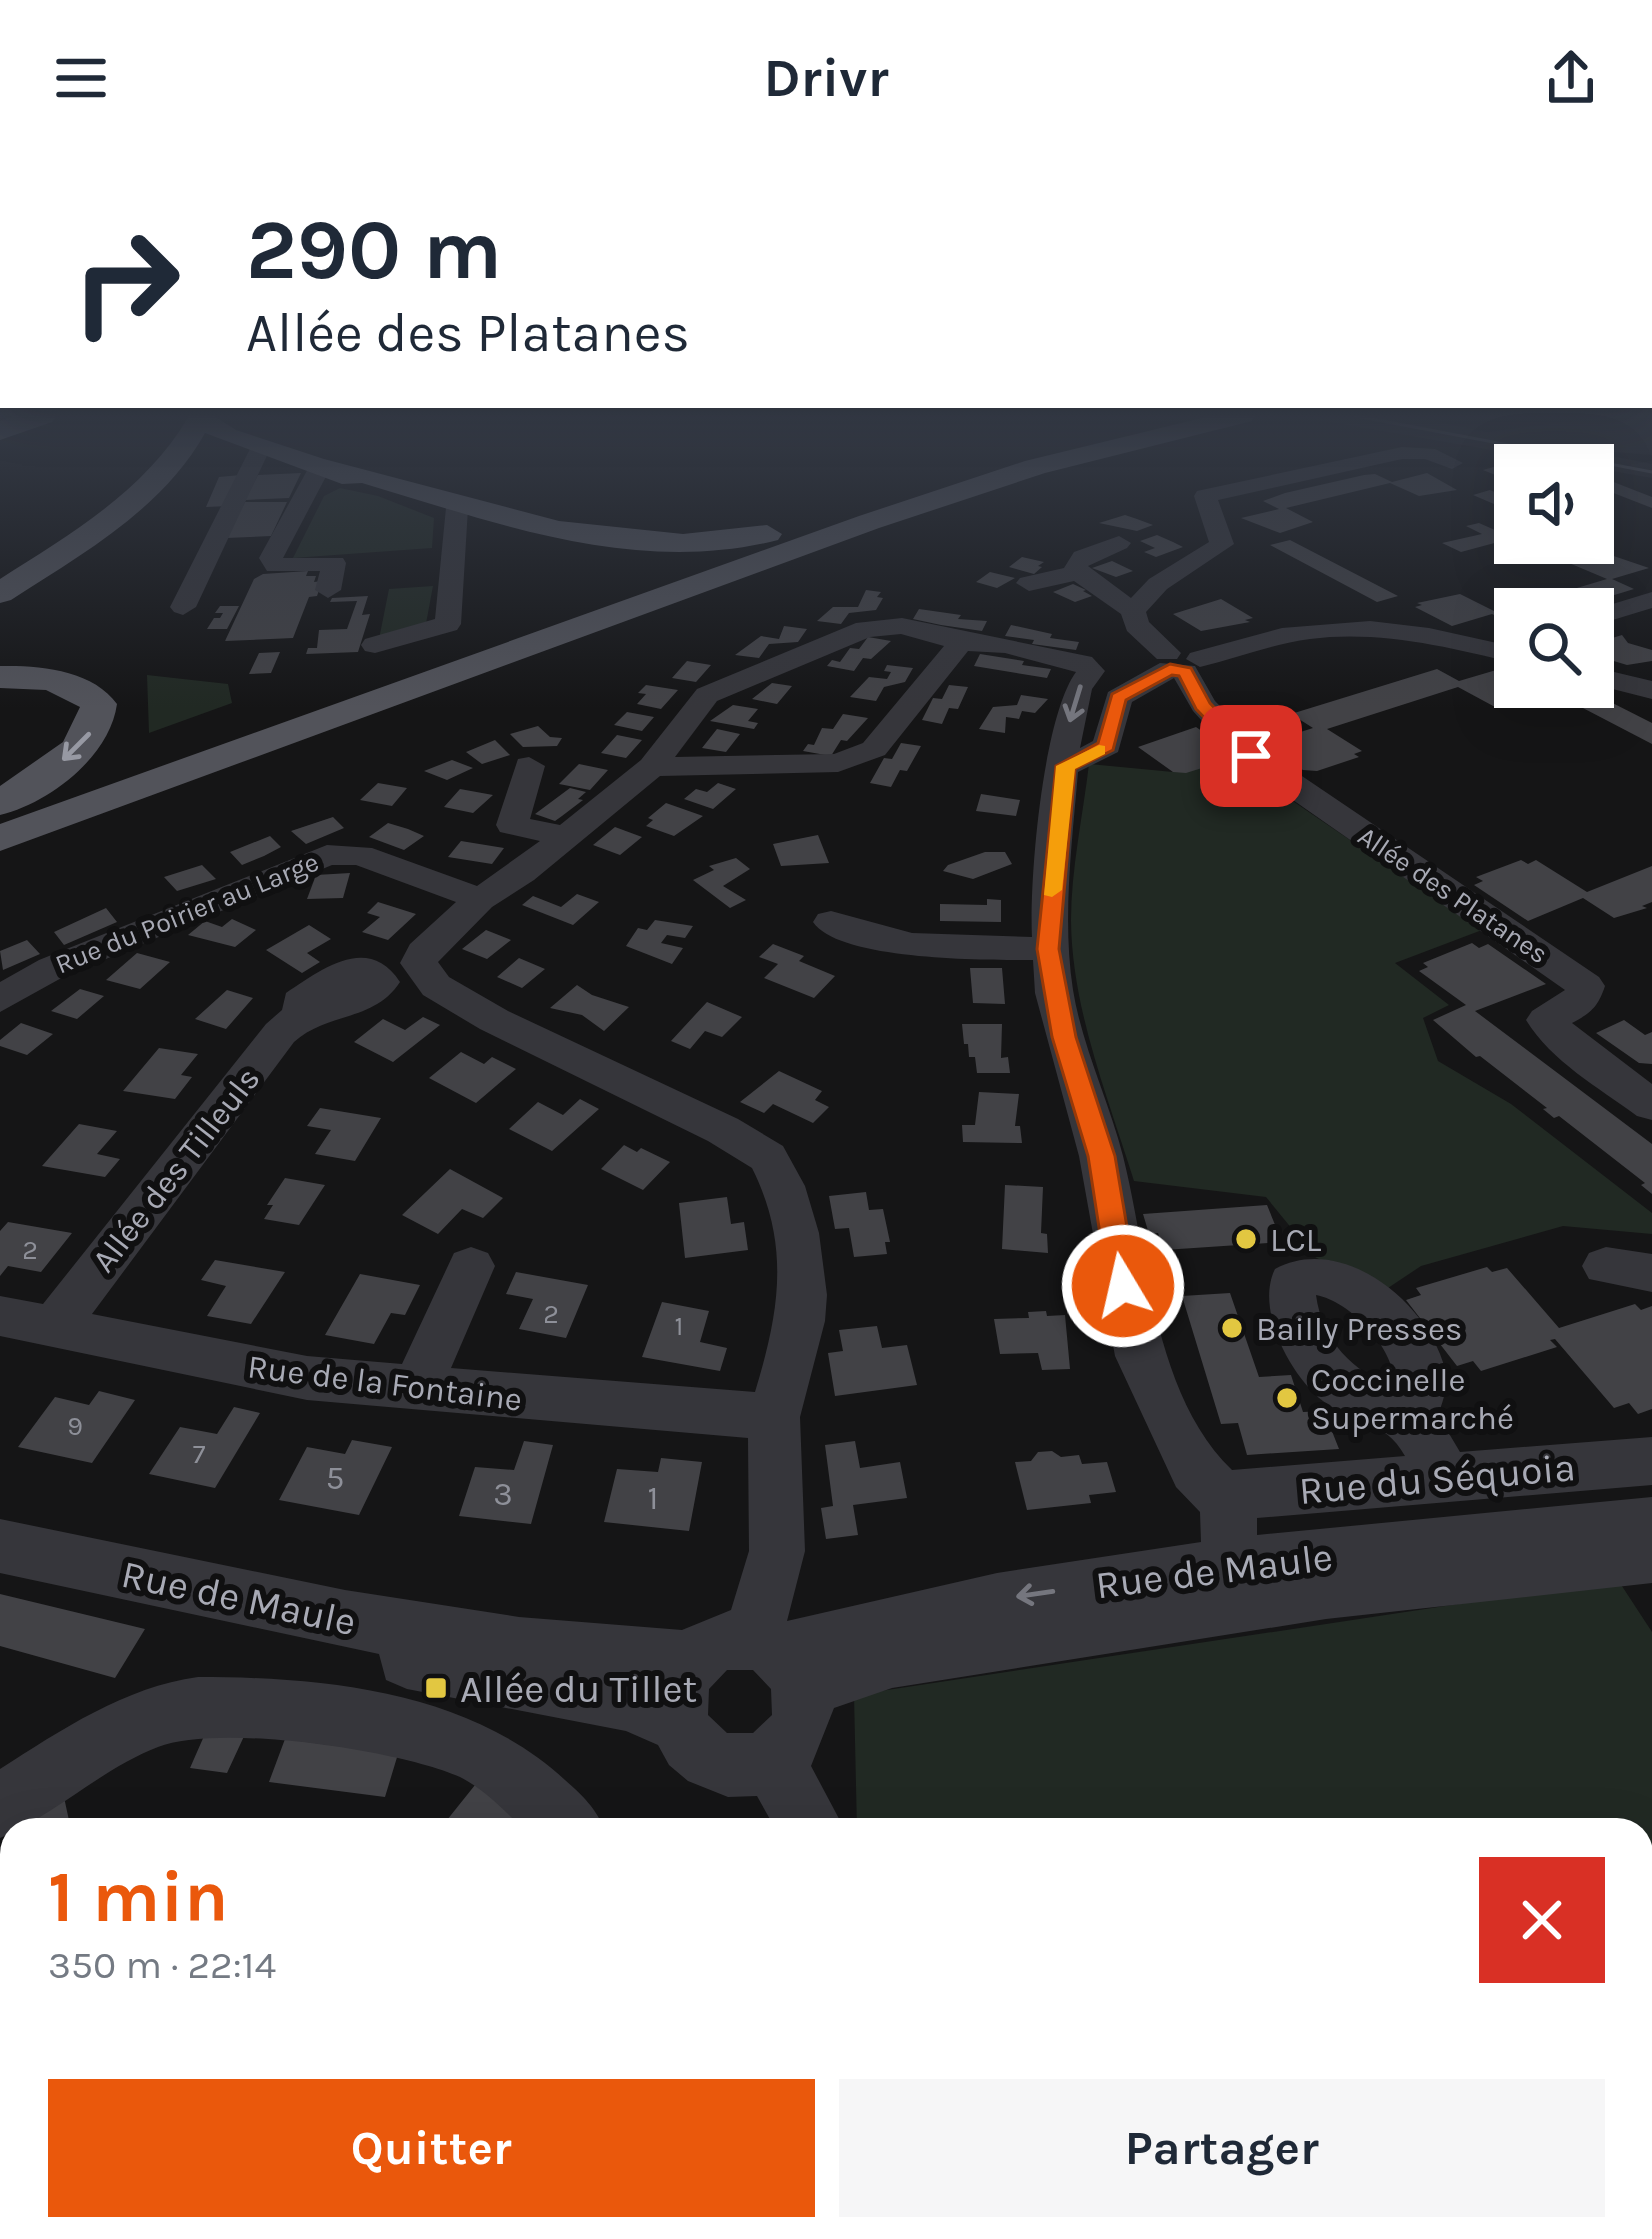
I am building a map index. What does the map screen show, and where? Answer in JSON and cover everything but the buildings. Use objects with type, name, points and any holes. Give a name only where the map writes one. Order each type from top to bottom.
[{"type":"main road","points":[[0,593],[115,513]]},
{"type":"main road","points":[[483,513],[547,530],[644,544],[724,542],[842,522]]},
{"type":"main road","points":[[0,820],[869,513]]},
{"type":"main road","points":[[0,838],[896,513]]},
{"type":"main road","points":[[0,676],[77,686],[99,704],[99,719],[83,743],[51,771],[0,803]]},
{"type":"street","points":[[183,607],[215,513]]},
{"type":"street","points":[[295,513],[271,559],[276,566],[334,563],[328,590]]},
{"type":"street","points":[[375,644],[448,624],[459,513]]},
{"type":"street","points":[[1068,659],[1091,655],[1114,629],[1134,618],[1158,584],[1222,544],[1211,513]]},
{"type":"street","points":[[1119,543],[1083,556],[1076,566],[1078,573],[1181,663]]},
{"type":"street","points":[[1028,583],[1078,573]]},
{"type":"street","points":[[1614,612],[1652,600]]},
{"type":"street","points":[[779,1660],[715,1645],[694,1661],[679,1690],[679,1723],[692,1748],[709,1761],[751,1767],[771,1759],[797,1727],[779,1660],[774,1418],[801,1321],[803,1294],[796,1232],[783,1186],[768,1157],[723,1130],[494,1020],[436,986],[419,963],[423,952],[480,899],[567,837],[652,767],[707,695],[865,629],[902,626],[961,642],[1068,659],[1091,671],[1078,689],[1065,741],[1048,949],[1064,1037],[1101,1156],[1140,1356],[1195,1470],[1221,1496],[1229,1516],[1228,1585]]},
{"type":"street","points":[[1066,766],[1107,746],[1118,698],[1181,663],[1283,635],[1351,629],[1426,634],[1494,647]]},
{"type":"street","points":[[652,767],[838,763],[858,757],[874,749],[961,642]]},
{"type":"street","name":"Allée des Platanes","points":[[1181,663],[1203,705],[1251,756],[1586,986],[1580,1002],[1546,1020],[1573,1048],[1652,1105]]},
{"type":"street","points":[[1614,680],[1652,690]]},
{"type":"street","points":[[529,766],[512,825],[567,837]]},
{"type":"street","name":"Rue du Poirier au Large","points":[[0,999],[34,976],[327,855],[360,855],[480,899]]},
{"type":"street","points":[[831,922],[875,941],[1048,949]]},
{"type":"street","name":"Allée des Tilleuls","points":[[54,1327],[280,1033],[302,1015]]},
{"type":"street","points":[[416,1389],[471,1266]]},
{"type":"street","name":"Rue de la Fontaine","points":[[0,1316],[307,1378],[774,1418]]},
{"type":"street","points":[[1411,1417],[1445,1478]]},
{"type":"street","name":"Rue du Séquoia","points":[[1221,1496],[1652,1461]]},
{"type":"street","points":[[1300,1490],[1343,1553]]},
{"type":"street","name":"Rue de Maule","points":[[779,1660],[892,1658],[1228,1585],[1343,1553],[1652,1523]]},
{"type":"street","name":"Rue de Maule","points":[[0,1546],[327,1619],[614,1658],[694,1661]]},
{"type":"street","name":"Rue de Maule","points":[[1228,1585],[1652,1556]]},
{"type":"street","name":"Rue de Maule","points":[[0,1570],[321,1643],[629,1701],[679,1723]]},
{"type":"street","points":[[0,1806],[86,1752],[169,1712],[221,1706],[401,1729],[486,1756],[558,1818]]},
{"type":"street","points":[[771,1759],[805,1818]]},
{"type":"shaded area","points":[[315,513],[422,513],[434,518],[432,548],[293,558]]},
{"type":"shaded area","points":[[433,586],[425,629],[379,639],[389,589]]},
{"type":"shaded area","points":[[147,675],[228,684],[232,703],[149,733]]},
{"type":"shaded area","points":[[1231,759],[1482,930],[1395,963],[1449,1005],[1423,1018],[1438,1061],[1511,1104],[1652,1213],[1652,1234],[1563,1226],[1421,1266],[1382,1292],[1315,1257],[1266,1197],[1134,1181],[1093,1053],[1073,954],[1073,882],[1089,764],[1173,772]]},
{"type":"shaded area","points":[[1618,1580],[1652,1632],[1652,1818],[857,1818],[854,1695]]},
{"type":"slow traffic","points":[[1052,890],[1066,766],[1099,750]]},
{"type":"place","name":"LCL","points":[[1246,1239]]},
{"type":"place","name":"Bailly Presses","points":[[1232,1328]]},
{"type":"place","name":"Coccinelle Supermarché","points":[[1287,1398]]},
{"type":"place","name":"Allée du Tillet","points":[[436,1688]]},
{"type":"route","points":[[1123,1286],[1101,1156],[1064,1037],[1048,949],[1066,766],[1107,746],[1118,698],[1170,669],[1185,672],[1203,705],[1251,756]]}]
